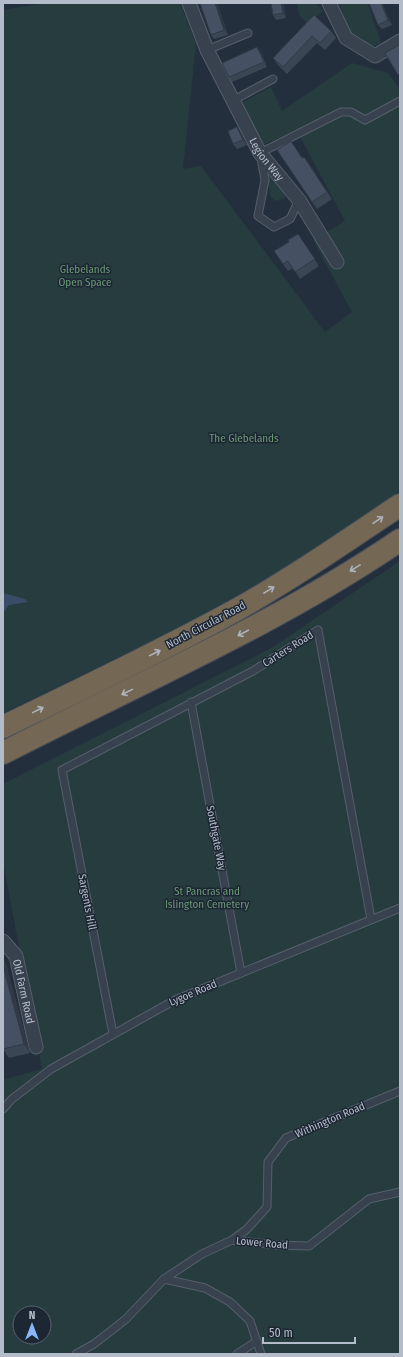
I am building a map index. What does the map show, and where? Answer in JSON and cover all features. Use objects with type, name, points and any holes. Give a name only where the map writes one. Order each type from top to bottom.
[{"type":"highway","name":"North Circular Road","points":[[3,727],[181,640],[237,609],[314,563],[400,506]]},
{"type":"highway","points":[[3,753],[278,615],[400,540]]},
{"type":"street","name":"Legion Way","points":[[188,3],[207,50],[260,153],[299,200],[337,262]]},
{"type":"street","points":[[330,3],[346,38],[375,56],[400,41]]},
{"type":"street","name":"Old Farm Road","points":[[3,941],[12,958],[36,1047]]},
{"type":"lane","points":[[207,50],[248,33]]},
{"type":"lane","points":[[232,101],[273,78]]},
{"type":"lane","points":[[299,200],[290,219],[274,227],[258,216],[265,180],[260,153],[341,112],[351,112],[365,120],[400,101]]},
{"type":"lane","name":"Carters Road","points":[[62,770],[191,702],[254,671],[318,630],[371,919]]},
{"type":"lane","name":"Southgate Way","points":[[191,702],[241,973]]},
{"type":"lane","name":"Sargents Hill","points":[[62,770],[113,1034]]},
{"type":"lane","name":"Lygoe Road","points":[[3,1109],[12,1099],[51,1069],[175,1000],[400,908]]},
{"type":"lane","name":"Withington Road","points":[[232,1240],[246,1230],[267,1207],[268,1162],[286,1138],[400,1090]]},
{"type":"lane","name":"Lower Road","points":[[76,1354],[94,1344],[126,1319],[164,1279],[202,1254],[232,1240],[276,1245],[310,1246],[369,1199],[399,1192]]},
{"type":"lane","points":[[164,1279],[205,1288],[230,1302],[250,1321],[261,1354]]},
{"type":"lane","points":[[237,1354],[257,1341]]},
{"type":"green space","points":[[44,3],[180,3],[196,44],[183,169],[201,166],[325,332],[352,312],[313,240],[345,221],[297,131],[262,145],[239,104],[271,87],[282,111],[352,63],[388,73],[400,90],[400,491],[306,556],[187,624],[3,713],[3,10]]},
{"type":"green space","points":[[297,3],[316,3],[323,11],[308,24],[299,15]]},
{"type":"green space","points":[[339,3],[368,3],[381,43],[373,46],[349,32]]},
{"type":"green space","points":[[268,172],[285,191],[285,199],[276,201],[270,196]]},
{"type":"green space","name":"St Pancras and Islington Cemetery","points":[[400,561],[400,1354],[3,1354],[3,1080],[42,1069],[3,862],[3,784],[273,647]]},
{"type":"water","points":[[3,593],[25,599],[28,602],[9,605],[3,613]]},
{"type":"building","points":[[200,3],[215,3],[224,30],[211,35]]},
{"type":"building","points":[[271,3],[281,3],[283,13],[273,15]]},
{"type":"building","points":[[369,3],[381,3],[388,20],[378,25]]},
{"type":"building","points":[[314,15],[331,31],[320,43],[312,36],[283,67],[273,58]]},
{"type":"building","points":[[399,45],[400,74],[398,75],[385,53]]},
{"type":"building","points":[[257,47],[264,62],[229,77],[222,63]]},
{"type":"building","points":[[237,127],[243,140],[233,144],[228,131]]},
{"type":"building","points":[[291,141],[302,158],[304,157],[327,192],[312,202],[277,150]]},
{"type":"building","points":[[298,234],[315,259],[295,272],[288,261],[283,264],[274,251],[289,242],[288,240]]},
{"type":"building","points":[[3,966],[24,1044],[3,1049]]},
{"type":"park label","name":"Glebelands Open Space","points":[[85,275]]},
{"type":"park label","name":"The Glebelands","points":[[244,438]]}]
